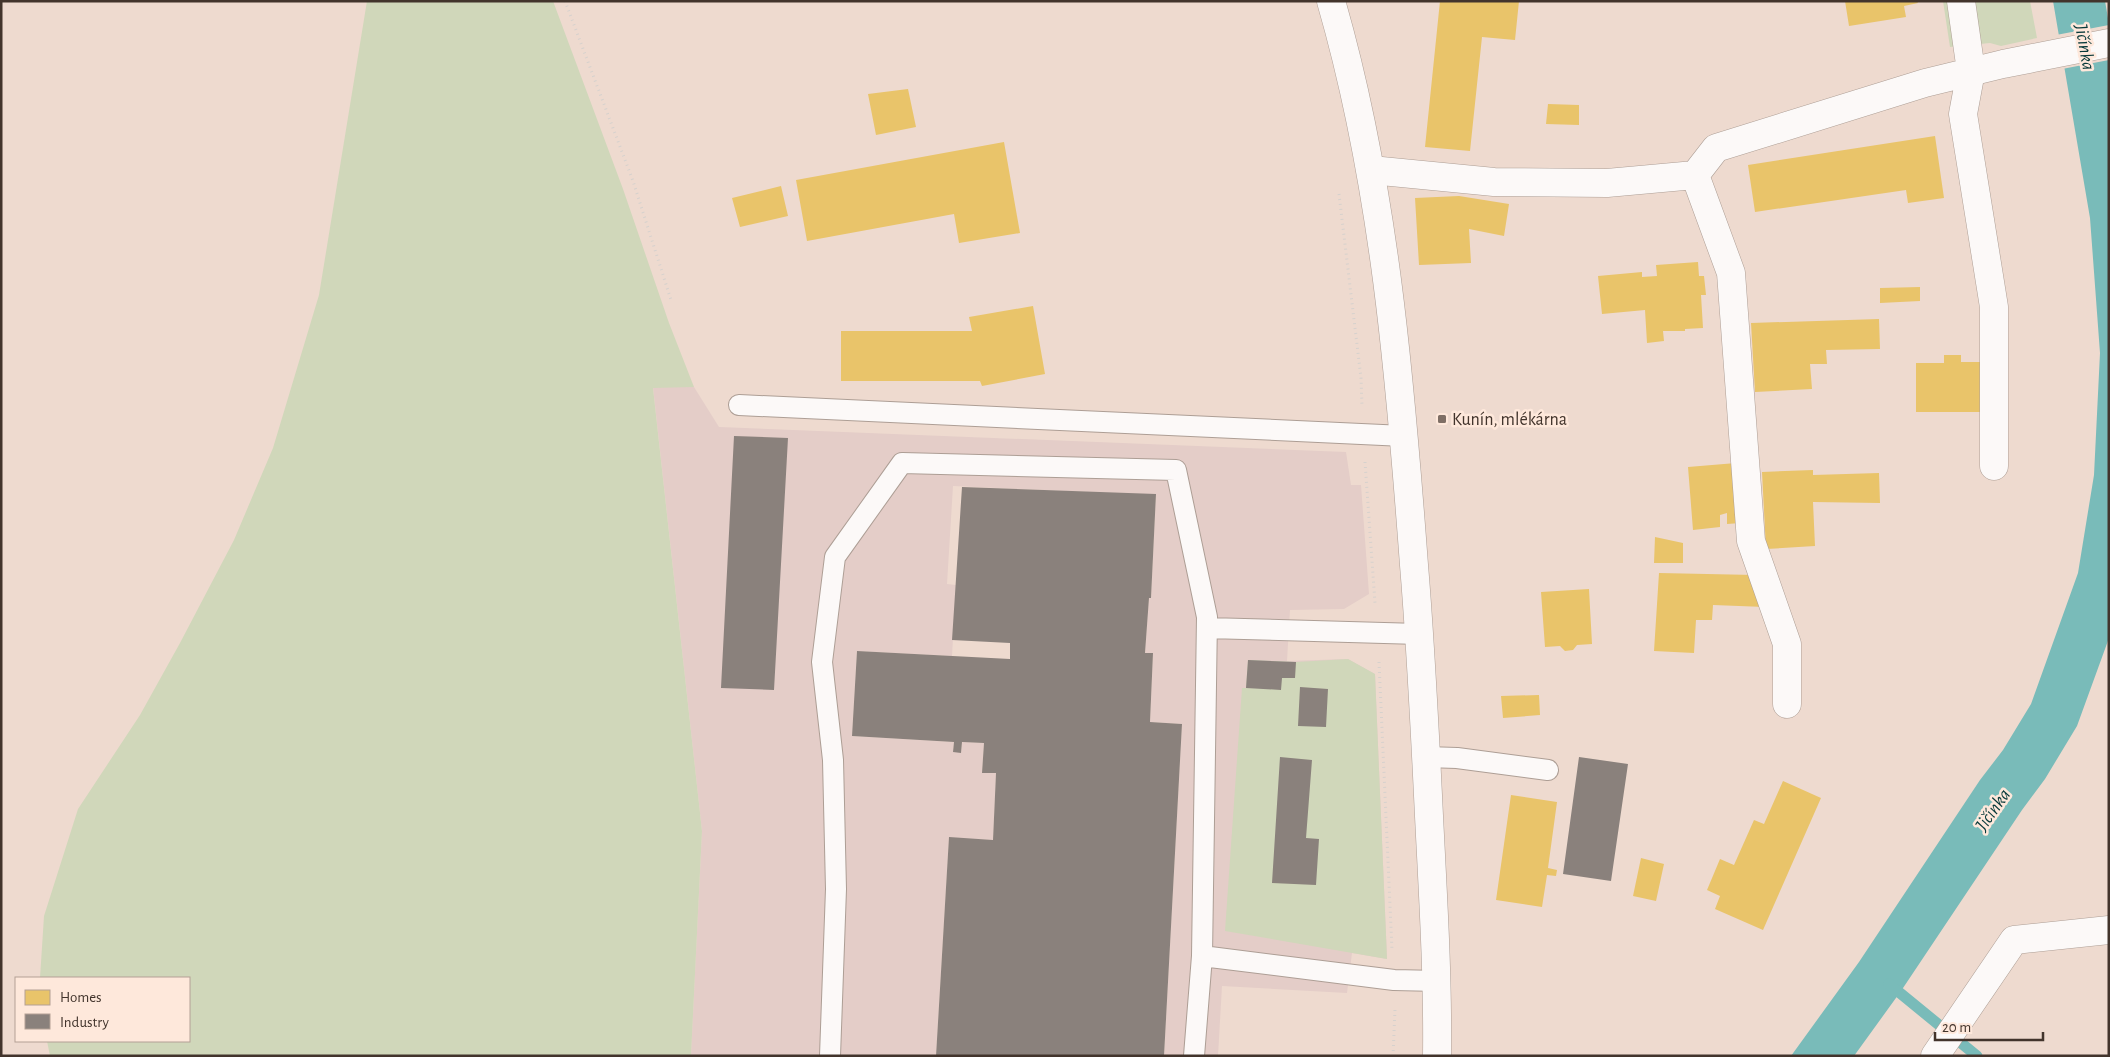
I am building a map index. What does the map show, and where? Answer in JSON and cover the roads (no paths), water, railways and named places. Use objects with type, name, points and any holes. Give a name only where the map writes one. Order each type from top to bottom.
[{"type":"street","points":[[1331,1],[1348,59],[1371,170],[1404,436],[1420,634],[1438,981],[1437,1056]]},
{"type":"street","points":[[1962,1],[1971,71],[1963,114],[1994,307],[1994,466]]},
{"type":"street","points":[[1371,170],[1494,182],[1607,183],[1695,175],[1716,148],[1925,83],[2003,64],[2109,43]]},
{"type":"street","points":[[1695,175],[1731,273],[1751,541],[1787,644],[1787,704]]},
{"type":"street","points":[[1936,1055],[2014,940],[2109,930]]},
{"type":"lane","points":[[739,405],[1404,436]]},
{"type":"lane","points":[[830,1056],[836,860],[833,760],[822,662],[835,557],[902,463],[1176,470],[1207,618],[1202,956],[1194,1056]]},
{"type":"lane","points":[[1207,628],[1420,634]]},
{"type":"lane","points":[[1426,757],[1457,758],[1548,770]]},
{"type":"lane","points":[[1202,956],[1394,980],[1438,981]]},
{"type":"water","name":"Jičínka","points":[[2053,1],[2105,1],[2109,24],[2109,638],[2077,726],[2045,779],[2022,810],[1901,991],[1854,1056],[1791,1056],[1859,962],[1980,780],[2003,750],[2031,704],[2078,573],[2094,475],[2100,353],[2090,218]]},
{"type":"waterway","points":[[1889,984],[1977,1056]]},
{"type":"place","name":"Kunín, mlékárna","points":[[1442,419]]}]
